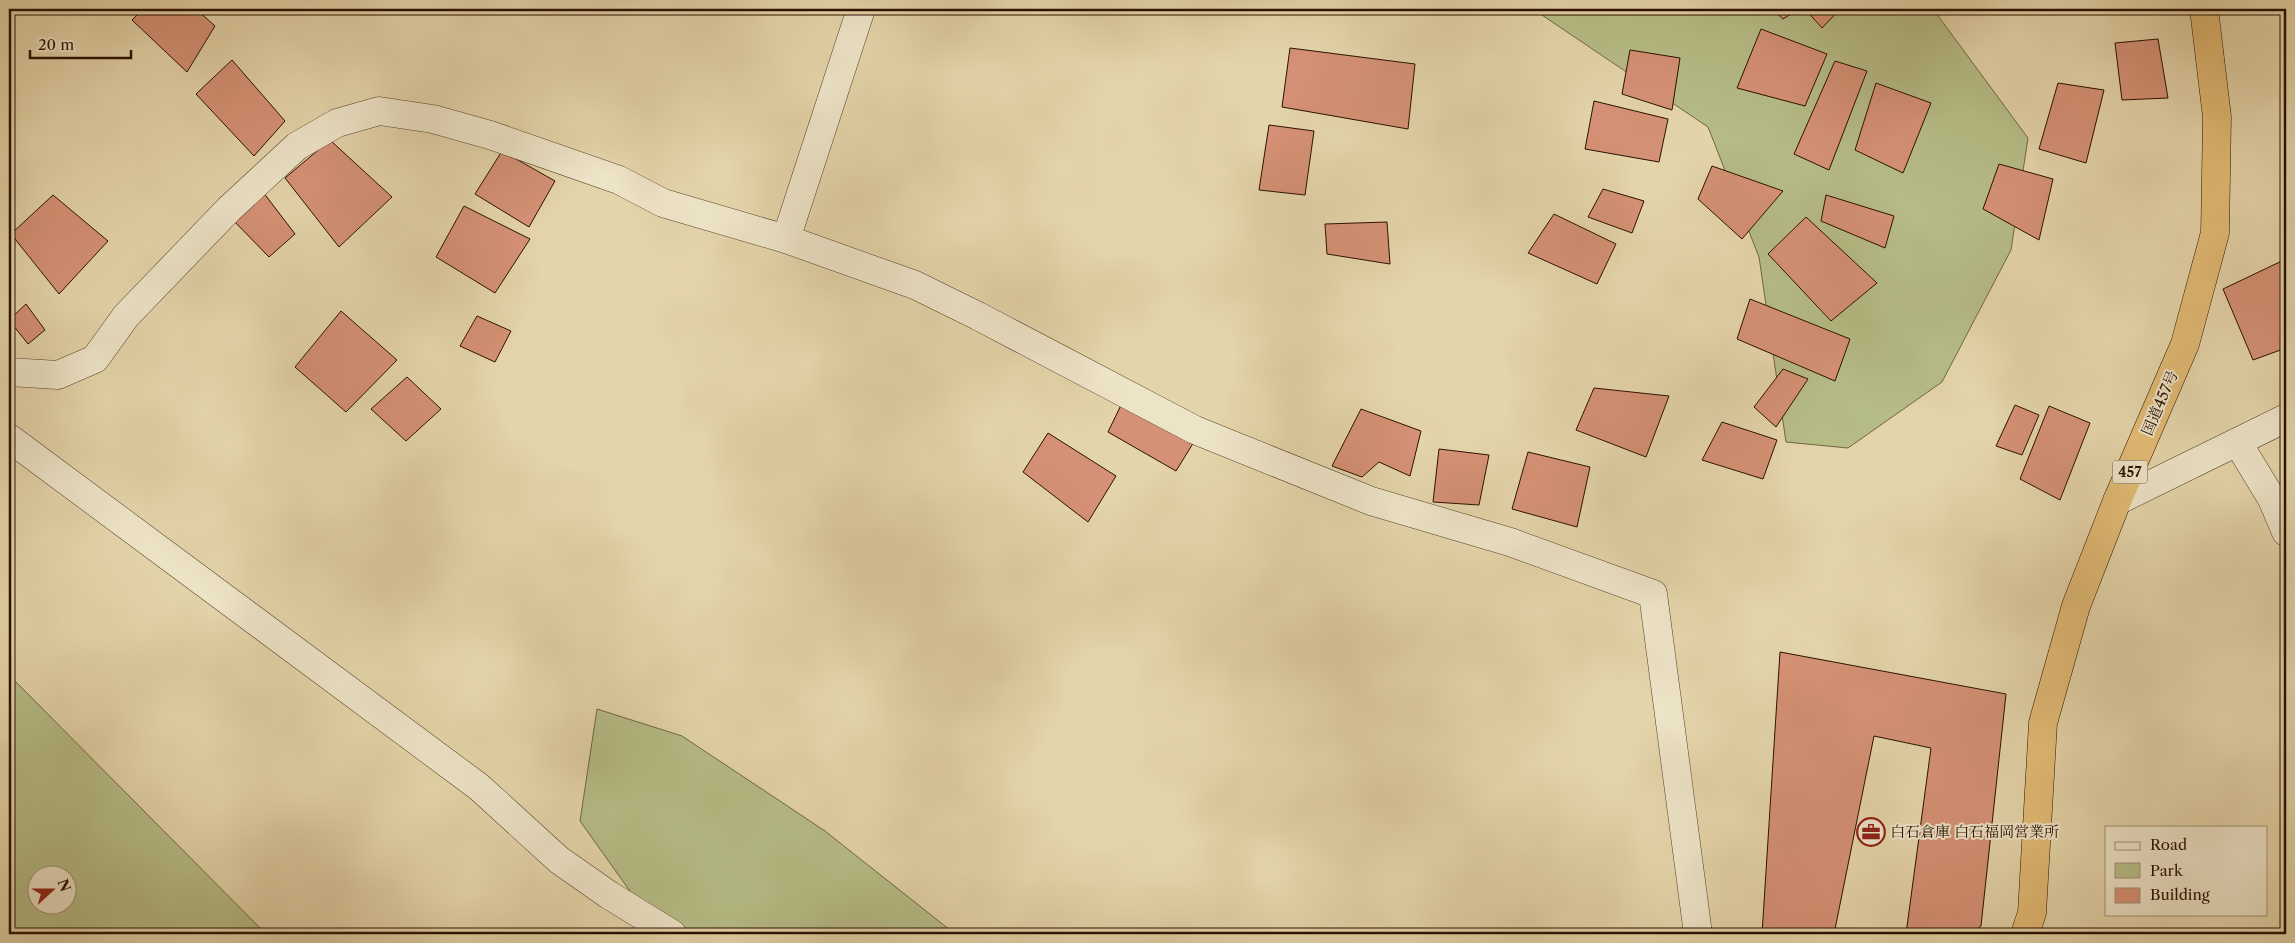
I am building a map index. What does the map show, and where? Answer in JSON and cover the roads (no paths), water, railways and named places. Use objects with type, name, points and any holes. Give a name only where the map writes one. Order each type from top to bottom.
[{"type":"highway","name":"国道457号","points":[[2025,934],[2032,913],[2043,723],[2076,606],[2117,501],[2185,344],[2215,233],[2217,117],[2204,9]]},
{"type":"street","points":[[786,240],[861,9]]},
{"type":"street","points":[[9,372],[58,374],[95,359],[126,316],[229,210],[297,146],[337,123],[379,111],[433,119],[490,135],[619,180],[663,203],[786,240],[915,286],[978,316],[1194,430],[1371,501],[1510,542],[1653,594],[1698,934]]},
{"type":"street","points":[[2117,501],[2286,418]]},
{"type":"street","points":[[9,438],[478,787],[560,860],[609,895],[672,934]]},
{"type":"street","points":[[2238,442],[2272,499],[2286,532]]},
{"type":"place","name":"白石倉庫 白石福岡営業所","points":[[1871,832]]}]
